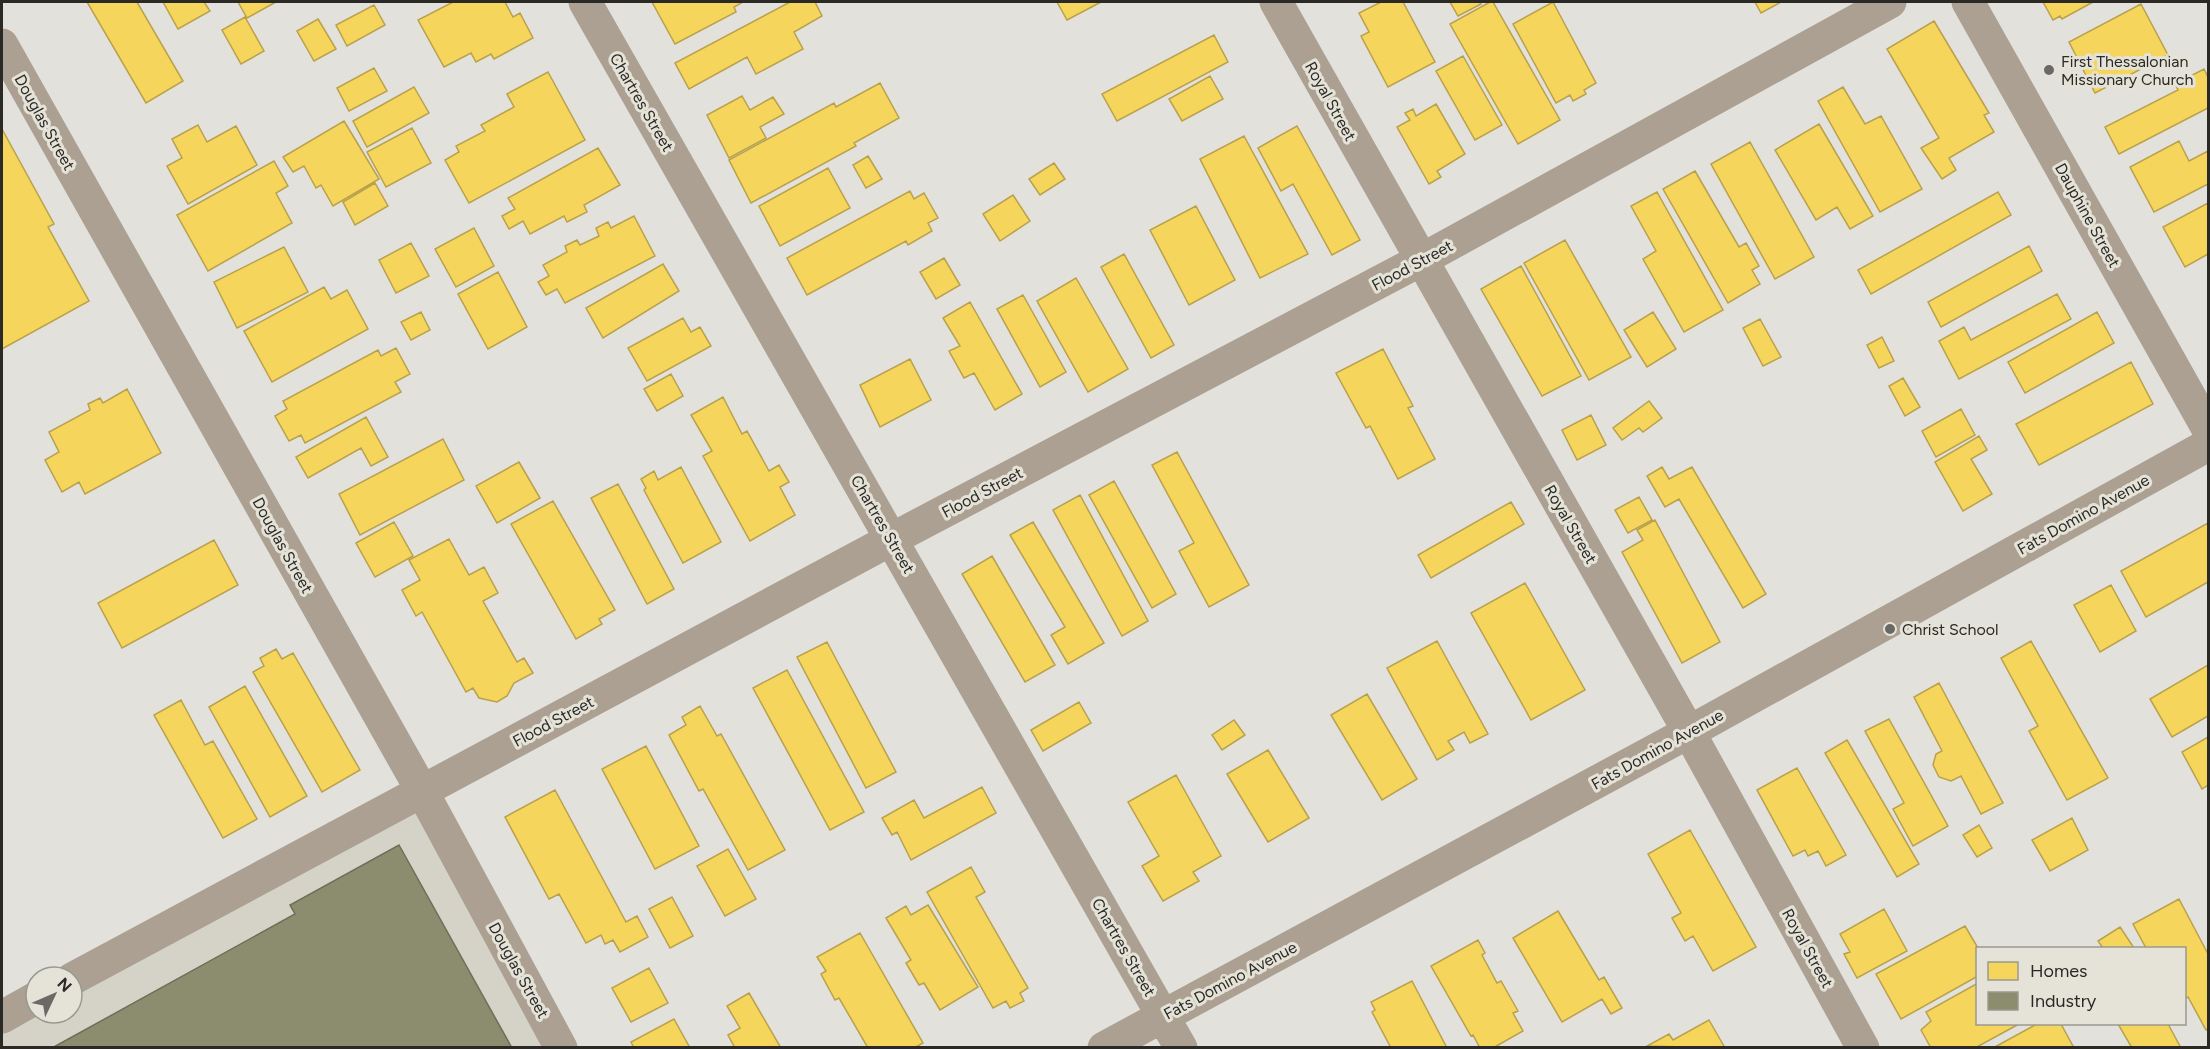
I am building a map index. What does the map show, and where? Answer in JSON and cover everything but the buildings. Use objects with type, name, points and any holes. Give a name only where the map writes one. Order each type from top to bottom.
[{"type":"street","name":"Chartres Street","points":[[585,2],[1181,1047]]},
{"type":"street","name":"Royal Street","points":[[1276,2],[1689,732],[1863,1047]]},
{"type":"street","name":"Flood Street","points":[[84,973],[892,539],[1421,260],[1890,2]]},
{"type":"street","name":"Dauphine Street","points":[[1968,2],[2208,429]]},
{"type":"street","name":"Douglas Street","points":[[2,45],[422,791],[561,1047]]},
{"type":"street","name":"Fats Domino Avenue","points":[[1104,1047],[1689,732],[2208,445]]},
{"type":"street","points":[[2,1017],[24,1005]]},
{"type":"shaded area","points":[[422,791],[561,1048],[2,1048],[2,1011],[24,1012],[24,1025],[84,1025],[84,971]]},
{"type":"place","name":"First Thessalonian Missionary Church","points":[[2049,70]]},
{"type":"place","name":"Christ School","points":[[1890,629]]}]
